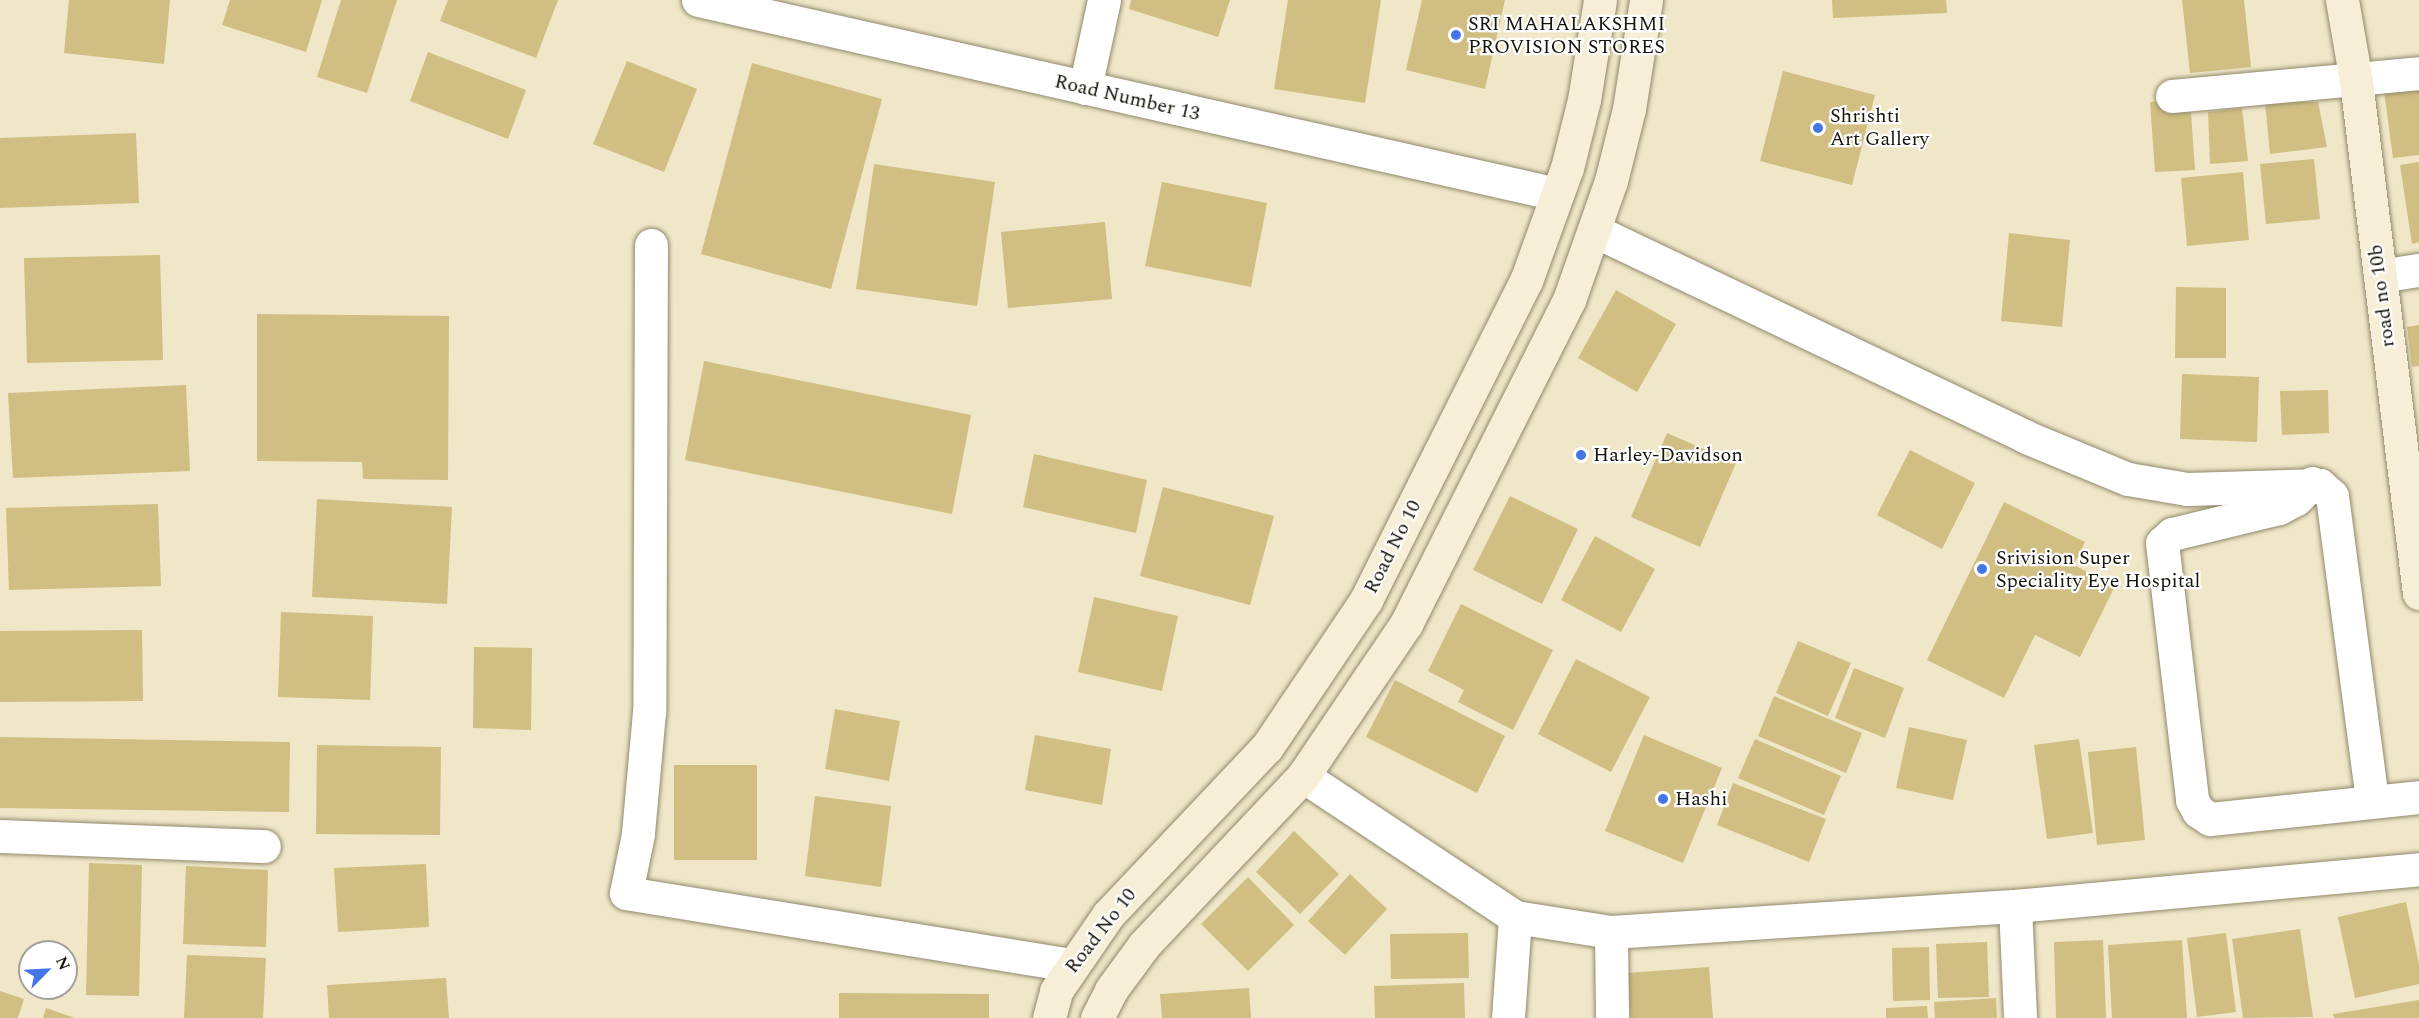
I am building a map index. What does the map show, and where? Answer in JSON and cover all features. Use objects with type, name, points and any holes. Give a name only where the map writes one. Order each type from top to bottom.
[{"type":"main road","name":"Road No 10","points":[[1049,1018],[1056,991],[1108,915],[1267,747],[1366,600],[1526,281],[1557,194],[1584,100],[1600,0]]},
{"type":"main road","points":[[1097,1018],[1111,990],[1144,945],[1303,777],[1406,624],[1569,300],[1595,231],[1629,109],[1646,0]]},
{"type":"main road","name":"road no 10b","points":[[2342,0],[2356,81],[2417,552],[2419,593]]},
{"type":"street","points":[[1085,88],[1104,0]]},
{"type":"street","name":"Road Number 13","points":[[708,2],[1557,194]]},
{"type":"street","points":[[2172,96],[2356,81],[2419,73]]},
{"type":"street","points":[[1595,231],[2026,437],[2128,479],[2187,489],[2312,483],[2332,496],[2372,800]]},
{"type":"street","points":[[651,245],[649,712],[638,834],[626,894],[1072,965]]},
{"type":"street","points":[[2380,276],[2419,270]]},
{"type":"street","points":[[2312,483],[2295,499],[2279,508],[2172,534],[2162,543],[2192,800],[2198,811],[2210,819],[2372,800],[2419,797]]},
{"type":"street","points":[[1303,777],[1515,917],[1611,932],[2015,906],[2419,869]]},
{"type":"street","points":[[0,836],[264,846]]},
{"type":"street","points":[[2015,906],[2020,1018]]},
{"type":"street","points":[[1508,1018],[1515,917]]},
{"type":"street","points":[[1611,932],[1612,1018]]},
{"type":"building","points":[[69,0],[170,0],[164,64],[64,53]]},
{"type":"building","points":[[230,0],[322,0],[306,52],[222,25]]},
{"type":"building","points":[[341,0],[397,0],[367,93],[317,77]]},
{"type":"building","points":[[448,0],[558,0],[536,58],[440,21]]},
{"type":"building","points":[[1131,0],[1230,0],[1218,37],[1129,9]]},
{"type":"building","points":[[1288,0],[1381,0],[1365,103],[1274,89]]},
{"type":"building","name":"SRI MAHALAKSHMI PROVISION STORES","points":[[1422,0],[1505,0],[1485,89],[1406,70]]},
{"type":"building","points":[[1832,0],[1946,0],[1947,13],[1833,18]]},
{"type":"building","points":[[2182,0],[2244,0],[2251,67],[2190,73]]},
{"type":"building","points":[[428,52],[526,90],[508,139],[410,101]]},
{"type":"building","points":[[627,61],[697,89],[664,172],[593,144]]},
{"type":"building","points":[[752,63],[882,99],[831,289],[701,254]]},
{"type":"building","name":"Shrishti Art Gallery","points":[[1783,71],[1875,95],[1852,185],[1760,161]]},
{"type":"building","points":[[2419,86],[2419,155],[2393,158],[2384,91]]},
{"type":"building","points":[[2190,99],[2195,170],[2155,172],[2150,102]]},
{"type":"building","points":[[2265,102],[2318,102],[2327,147],[2270,154]]},
{"type":"building","points":[[2242,108],[2248,161],[2210,164],[2208,112]]},
{"type":"building","points":[[136,133],[139,203],[0,208],[0,138]]},
{"type":"building","points":[[2314,159],[2320,219],[2266,224],[2260,164]]},
{"type":"building","points":[[2419,162],[2419,242],[2412,244],[2400,165]]},
{"type":"building","points":[[874,164],[995,182],[977,306],[856,289]]},
{"type":"building","points":[[2243,172],[2249,240],[2187,246],[2181,178]]},
{"type":"building","points":[[1162,182],[1267,203],[1251,287],[1145,266]]},
{"type":"building","points":[[1105,222],[1112,299],[1008,308],[1001,232]]},
{"type":"building","points":[[2009,233],[2070,240],[2062,327],[2001,321]]},
{"type":"building","points":[[160,255],[163,360],[27,363],[24,258]]},
{"type":"building","points":[[2176,287],[2226,288],[2226,358],[2175,358]]},
{"type":"building","points":[[1616,290],[1676,324],[1637,392],[1578,358]]},
{"type":"building","points":[[257,314],[449,316],[448,480],[363,479],[362,462],[257,461]]},
{"type":"building","points":[[2419,325],[2419,366],[2412,367],[2407,327]]},
{"type":"building","points":[[704,361],[971,415],[952,514],[685,460]]},
{"type":"building","points":[[2182,374],[2259,377],[2257,442],[2180,439]]},
{"type":"building","points":[[186,385],[190,471],[13,478],[8,393]]},
{"type":"building","points":[[2328,390],[2329,433],[2282,435],[2280,391]]},
{"type":"building","points":[[1667,433],[1736,463],[1700,547],[1631,517]]},
{"type":"building","points":[[1910,450],[1975,483],[1942,549],[1877,515]]},
{"type":"building","points":[[1034,454],[1147,480],[1136,533],[1023,507]]},
{"type":"building","points":[[1163,487],[1274,516],[1250,605],[1140,576]]},
{"type":"building","points":[[1510,496],[1578,529],[1542,604],[1473,570]]},
{"type":"building","points":[[317,499],[452,507],[447,604],[312,597]]},
{"type":"building","points":[[2004,502],[2085,542],[2074,565],[2115,586],[2080,657],[2035,635],[2004,698],[1927,660]]},
{"type":"building","points":[[158,504],[161,586],[9,590],[6,508]]},
{"type":"building","points":[[1595,536],[1655,569],[1621,632],[1561,600]]},
{"type":"building","points":[[1094,597],[1178,616],[1162,691],[1078,672]]},
{"type":"building","points":[[1461,604],[1553,650],[1513,730],[1458,702],[1464,690],[1428,671]]},
{"type":"building","points":[[281,612],[373,616],[370,700],[278,697]]},
{"type":"building","points":[[142,630],[143,701],[0,702],[0,631]]},
{"type":"building","points":[[1798,641],[1851,663],[1828,716],[1776,693]]},
{"type":"building","points":[[474,647],[532,648],[531,730],[473,728]]},
{"type":"building","points":[[1576,659],[1650,697],[1611,772],[1538,734]]},
{"type":"building","points":[[1854,668],[1904,688],[1885,738],[1835,718]]},
{"type":"building","points":[[1395,680],[1505,736],[1477,793],[1366,737]]},
{"type":"building","points":[[1774,696],[1862,733],[1846,773],[1758,736]]},
{"type":"building","points":[[835,709],[900,721],[889,781],[825,769]]},
{"type":"building","points":[[1909,727],[1967,740],[1953,800],[1896,788]]},
{"type":"building","points":[[1035,735],[1111,749],[1102,805],[1025,790]]},
{"type":"building","name":"Hashi","points":[[1644,735],[1722,768],[1683,863],[1605,831]]},
{"type":"building","points":[[0,737],[290,742],[289,812],[0,808]]},
{"type":"building","points":[[1755,739],[1841,776],[1824,815],[1738,778]]},
{"type":"building","points":[[2079,739],[2093,833],[2047,839],[2034,745]]},
{"type":"building","points":[[317,745],[441,747],[440,835],[316,834]]},
{"type":"building","points":[[2136,747],[2145,840],[2097,845],[2088,752]]},
{"type":"building","points":[[674,765],[757,765],[757,860],[674,860]]},
{"type":"building","points":[[1733,783],[1826,819],[1809,862],[1717,825]]},
{"type":"building","points":[[815,796],[891,806],[881,887],[805,876]]},
{"type":"building","points":[[1294,831],[1339,874],[1300,914],[1256,872]]},
{"type":"building","points":[[89,863],[142,865],[139,996],[86,995]]},
{"type":"building","points":[[426,864],[429,927],[338,932],[334,868]]},
{"type":"building","points":[[186,866],[268,870],[266,947],[183,944]]},
{"type":"building","points":[[1350,874],[1387,909],[1345,955],[1308,921]]},
{"type":"building","points":[[1248,877],[1294,925],[1248,971],[1201,924]]},
{"type":"building","points":[[2406,902],[2419,964],[2419,984],[2355,998],[2338,917]]},
{"type":"building","points":[[2300,929],[2313,1017],[2243,1018],[2232,939]]},
{"type":"building","points":[[1468,933],[1469,978],[1391,979],[1390,934]]},
{"type":"building","points":[[2226,933],[2236,1012],[2197,1017],[2187,938]]},
{"type":"building","points":[[2103,940],[2106,1018],[2056,1018],[2054,942]]},
{"type":"building","points":[[2182,940],[2187,1018],[2112,1018],[2108,945]]},
{"type":"building","points":[[1987,942],[1989,997],[1938,998],[1936,944]]},
{"type":"building","points":[[1929,947],[1930,1000],[1893,1001],[1892,948]]},
{"type":"building","points":[[187,955],[266,958],[263,1018],[184,1018]]},
{"type":"building","points":[[1709,967],[1713,1018],[1631,1018],[1628,973]]},
{"type":"building","points":[[446,978],[449,1018],[329,1018],[327,985]]},
{"type":"building","points":[[1464,983],[1465,1018],[1375,1018],[1374,986]]},
{"type":"building","points":[[1249,988],[1251,1018],[1162,1018],[1160,994]]},
{"type":"building","points":[[0,991],[18,997],[18,1000],[24,1000],[18,1018],[0,1018]]},
{"type":"building","points":[[839,993],[989,994],[989,1018],[839,1018]]},
{"type":"building","points":[[1996,998],[1997,1018],[1935,1018],[1934,1002]]},
{"type":"building","points":[[2419,1000],[2419,1018],[2334,1018],[2333,1014]]},
{"type":"building","points":[[1927,1006],[1928,1018],[1886,1018],[1886,1008]]},
{"type":"building","points":[[46,1008],[75,1018],[43,1018]]},
{"type":"place","name":"SRI MAHALAKSHMI PROVISION STORES","points":[[1456,35]]},
{"type":"place","name":"Shrishti Art Gallery","points":[[1818,128]]},
{"type":"place","name":"Harley-Davidson","points":[[1581,455]]},
{"type":"place","name":"Srivision Super Speciality Eye Hospital","points":[[1982,569]]},
{"type":"place","name":"Hashi","points":[[1663,799]]}]
